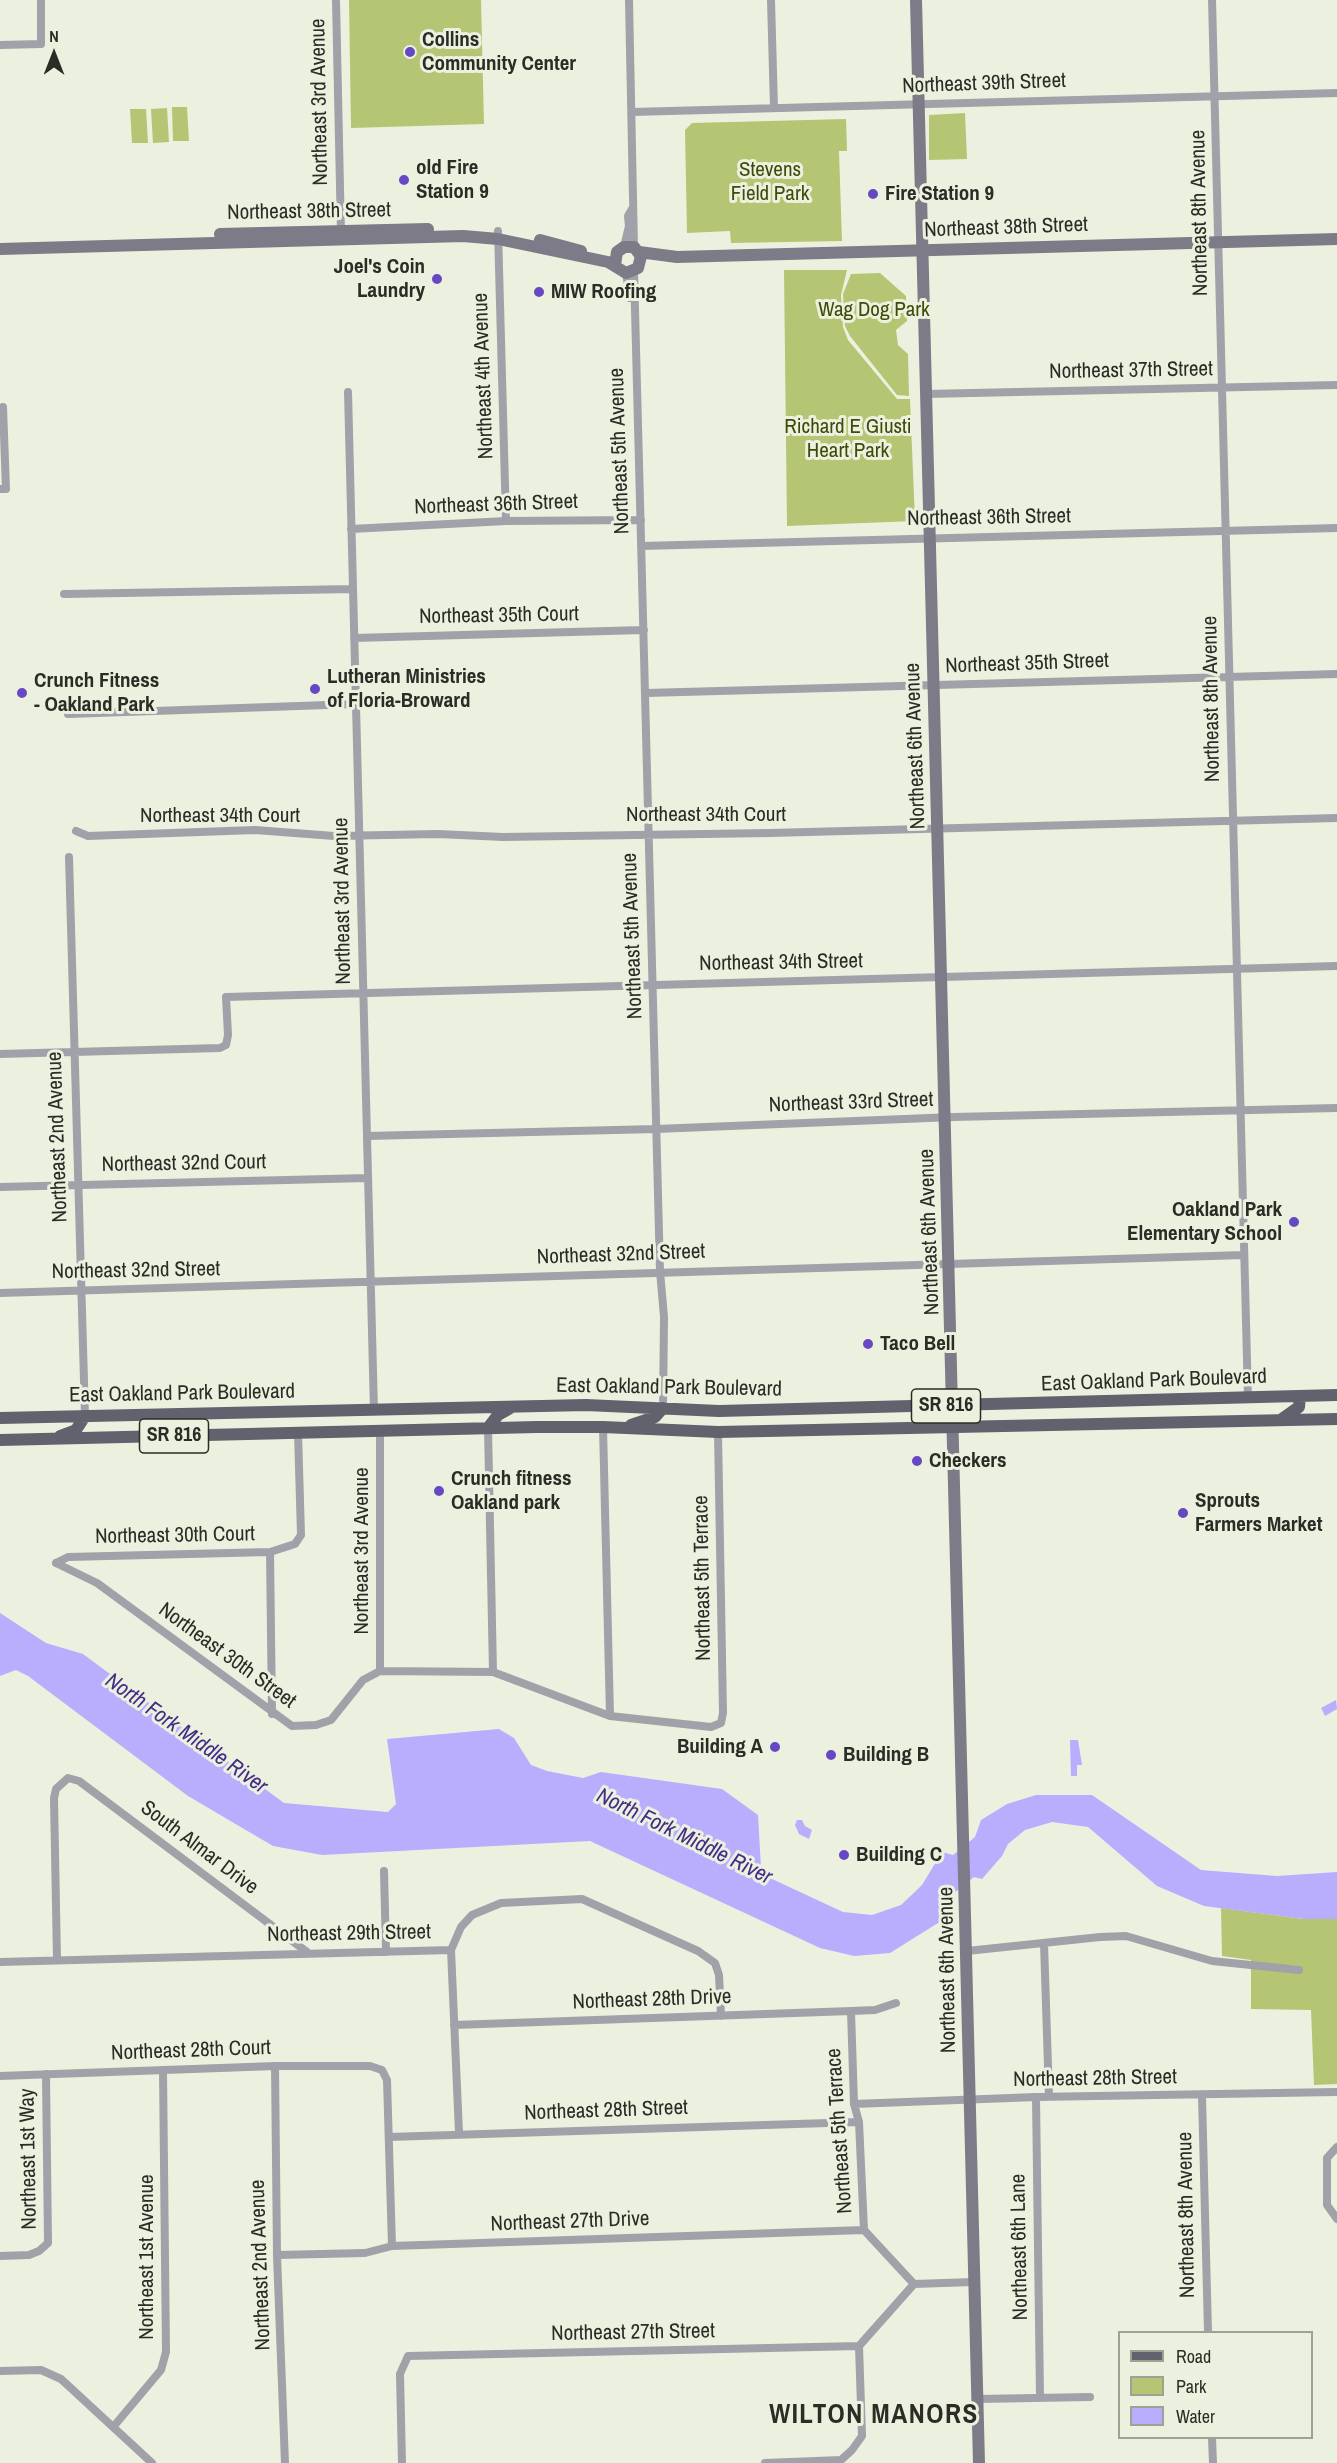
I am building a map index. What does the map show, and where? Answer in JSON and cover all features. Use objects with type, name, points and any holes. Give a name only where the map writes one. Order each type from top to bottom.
[{"type":"main road","name":"East Oakland Park Boulevard","points":[[0,1418],[604,1405],[719,1411],[1337,1395]]},
{"type":"main road","points":[[1281,1420],[1294,1413],[1299,1407],[1300,1396]]},
{"type":"main road","points":[[488,1428],[498,1415],[513,1406]]},
{"type":"main road","points":[[624,1428],[655,1418],[663,1408]]},
{"type":"main road","points":[[345,1431],[366,1423],[374,1410]]},
{"type":"main road","points":[[151,1437],[152,1430],[158,1423],[172,1414]]},
{"type":"main road","points":[[51,1439],[76,1430],[85,1416]]},
{"type":"main road","name":"East Oakland Park Boulevard","points":[[0,1440],[488,1428],[603,1427],[718,1432],[1337,1419]]},
{"type":"street","points":[[0,45],[41,44],[41,0]]},
{"type":"street","name":"Northeast 3rd Avenue","points":[[336,0],[341,235]]},
{"type":"street","name":"Northeast 5th Avenue","points":[[629,0],[632,209],[635,216],[629,259],[634,320],[645,630],[656,1130],[660,1271],[664,1317],[663,1408]]},
{"type":"street","points":[[771,0],[774,108]]},
{"type":"street","name":"Northeast 6th Avenue","points":[[916,0],[954,1406],[979,2463]]},
{"type":"street","name":"Northeast 8th Avenue","points":[[1212,0],[1248,1398]]},
{"type":"street","name":"Northeast 39th Street","points":[[632,112],[1337,93]]},
{"type":"street","name":"Northeast 38th Street","points":[[0,249],[341,235]]},
{"type":"street","name":"Northeast 38th Street","points":[[0,241],[341,235],[498,235],[629,259],[1337,239]]},
{"type":"street","name":"Northeast 4th Avenue","points":[[498,235],[506,521]]},
{"type":"street","name":"Northeast 37th Street","points":[[926,394],[1337,385]]},
{"type":"street","name":"Northeast 3rd Avenue","points":[[348,392],[374,1410]]},
{"type":"street","points":[[3,407],[3,489]]},
{"type":"street","name":"Northeast 36th Street","points":[[351,529],[506,521],[641,520]]},
{"type":"street","name":"Northeast 36th Street","points":[[641,546],[1337,528]]},
{"type":"street","points":[[64,594],[353,589]]},
{"type":"street","name":"Northeast 35th Court","points":[[354,638],[645,630]]},
{"type":"street","name":"Northeast 35th Street","points":[[646,693],[1337,674]]},
{"type":"street","points":[[68,714],[356,704]]},
{"type":"street","name":"Northeast 34th Court","points":[[76,831],[88,836],[255,830],[359,837],[648,834],[1337,818]]},
{"type":"street","name":"Northeast 2nd Avenue","points":[[69,857],[85,1416]]},
{"type":"street","name":"Northeast 34th Street","points":[[73,1052],[220,1048],[226,1045],[228,1035],[226,997],[363,991],[1337,966]]},
{"type":"street","points":[[0,1054],[73,1052]]},
{"type":"street","name":"Northeast 33rd Street","points":[[367,1136],[656,1130],[946,1117],[1337,1108]]},
{"type":"street","name":"Northeast 32nd Court","points":[[0,1187],[368,1178]]},
{"type":"street","name":"Northeast 32nd Street","points":[[0,1293],[371,1283],[660,1271],[1244,1255]]},
{"type":"street","points":[[380,1671],[494,1672],[609,1716],[603,1427]]},
{"type":"street","points":[[488,1428],[494,1672]]},
{"type":"street","name":"Northeast 3rd Avenue","points":[[380,1431],[380,1671]]},
{"type":"street","name":"Northeast 5th Terrace","points":[[609,1716],[705,1727],[721,1724],[723,1713],[718,1432]]},
{"type":"street","name":"Northeast 30th Court","points":[[56,1563],[68,1557],[270,1552],[295,1544],[301,1535],[298,1433]]},
{"type":"street","points":[[270,1552],[272,1714]]},
{"type":"street","name":"Northeast 30th Street","points":[[56,1563],[97,1583],[272,1714],[292,1726],[316,1725],[331,1719],[363,1680],[380,1671]]},
{"type":"street","name":"South Almar Drive","points":[[57,1960],[54,1798],[56,1789],[68,1778],[79,1781],[307,1952]]},
{"type":"street","points":[[384,1871],[386,1952]]},
{"type":"street","name":"Northeast 29th Street","points":[[0,1962],[307,1952],[451,1950],[461,1927],[472,1915],[501,1903],[582,1899],[698,1951],[714,1963],[719,1976],[721,2016]]},
{"type":"street","points":[[967,1952],[1044,1942],[1126,1936],[1212,1961],[1299,1970]]},
{"type":"street","points":[[1044,1942],[1049,2097]]},
{"type":"street","points":[[451,1950],[459,2133]]},
{"type":"street","points":[[851,2011],[875,2010],[896,2003]]},
{"type":"street","name":"Northeast 5th Terrace","points":[[851,2011],[854,2104],[859,2122],[864,2230],[914,2284]]},
{"type":"street","name":"Northeast 28th Drive","points":[[454,2025],[851,2011]]},
{"type":"street","name":"Northeast 2nd Avenue","points":[[275,2066],[277,2255],[285,2463]]},
{"type":"street","name":"Northeast 28th Court","points":[[0,2076],[275,2066],[370,2066],[382,2070],[387,2080],[389,2137]]},
{"type":"street","name":"Northeast 1st Avenue","points":[[114,2426],[161,2370],[165,2352],[163,2070]]},
{"type":"street","name":"Northeast 1st Way","points":[[0,2256],[28,2255],[48,2243],[46,2074]]},
{"type":"street","name":"Northeast 28th Street","points":[[854,2104],[1036,2097],[1337,2092]]},
{"type":"street","name":"Northeast 8th Avenue","points":[[1202,2096],[1208,2331]]},
{"type":"street","name":"Northeast 6th Lane","points":[[1036,2097],[1040,2397]]},
{"type":"street","name":"Northeast 28th Street","points":[[389,2137],[859,2122]]},
{"type":"street","points":[[389,2137],[392,2246]]},
{"type":"street","points":[[1337,2147],[1327,2158],[1327,2205],[1337,2219]]},
{"type":"street","name":"Northeast 27th Drive","points":[[277,2255],[364,2253],[392,2246],[864,2230]]},
{"type":"street","points":[[765,2463],[841,2460],[852,2451],[862,2436],[858,2346],[914,2284],[974,2282]]},
{"type":"street","name":"Northeast 27th Street","points":[[402,2463],[400,2374],[408,2356],[858,2346]]},
{"type":"street","points":[[0,2371],[41,2370],[60,2379],[152,2463]]},
{"type":"street","points":[[978,2399],[1090,2397]]},
{"type":"street","points":[[1212,2439],[1213,2463]]},
{"type":"green space","points":[[349,0],[481,0],[484,124],[351,128]]},
{"type":"green space","points":[[172,107],[187,107],[189,141],[173,141]]},
{"type":"green space","points":[[167,108],[169,142],[153,143],[151,109]]},
{"type":"green space","points":[[130,109],[146,109],[148,143],[132,143]]},
{"type":"green space","points":[[965,113],[967,159],[929,160],[929,115]]},
{"type":"green space","name":"Stevens Field Park","points":[[846,119],[847,151],[839,151],[842,241],[731,243],[730,231],[687,233],[685,130],[692,123]]},
{"type":"green space","name":"Richard E Giusti Heart Park","points":[[784,270],[847,270],[841,295],[843,327],[848,340],[897,399],[910,399],[915,521],[787,526]]},
{"type":"green space","name":"Wag Dog Park","points":[[880,273],[906,296],[907,321],[896,330],[898,345],[908,354],[909,396],[897,395],[850,336],[845,326],[843,294],[851,274]]},
{"type":"green space","points":[[1221,1908],[1304,1919],[1337,1919],[1337,2084],[1314,2085],[1311,2010],[1251,2009],[1251,1960],[1222,1956]]},
{"type":"water","name":"North Fork Middle River","points":[[0,1613],[46,1643],[83,1654],[284,1803],[388,1812],[396,1804],[387,1739],[499,1729],[514,1738],[531,1765],[547,1771],[583,1778],[601,1772],[722,1789],[758,1815],[761,1868],[770,1878],[843,1912],[872,1915],[901,1905],[922,1885],[942,1852],[953,1855],[975,1837],[981,1820],[1007,1804],[1036,1795],[1092,1795],[1201,1870],[1277,1876],[1337,1872],[1337,1919],[1304,1919],[1204,1906],[1157,1886],[1088,1827],[1052,1822],[1025,1830],[1008,1844],[1002,1856],[982,1879],[974,1877],[953,1894],[946,1918],[890,1953],[854,1956],[820,1948],[590,1841],[322,1855],[273,1846],[188,1796],[28,1676],[16,1670],[0,1676]]},
{"type":"water","points":[[1336,1700],[1337,1709],[1325,1716],[1321,1708]]},
{"type":"water","points":[[1070,1740],[1078,1740],[1082,1765],[1077,1765],[1077,1776],[1071,1776]]},
{"type":"water","points":[[797,1820],[802,1820],[805,1826],[812,1830],[809,1839],[799,1834],[795,1825]]},
{"type":"place","name":"Collins Community Center","points":[[410,52]]},
{"type":"place","name":"old Fire Station 9","points":[[404,180]]},
{"type":"place","name":"Fire Station 9","points":[[873,194]]},
{"type":"place","name":"Joel's Coin Laundry","points":[[437,279]]},
{"type":"place","name":"MIW Roofing","points":[[539,292]]},
{"type":"place","name":"Lutheran Ministries of Floria-Broward","points":[[315,689]]},
{"type":"place","name":"Crunch Fitness - Oakland Park","points":[[22,693]]},
{"type":"place","name":"Oakland Park Elementary School","points":[[1294,1222]]},
{"type":"place","name":"Taco Bell","points":[[868,1344]]},
{"type":"place","name":"Checkers","points":[[917,1461]]},
{"type":"place","name":"Crunch fitness Oakland park","points":[[439,1491]]},
{"type":"place","name":"Sprouts Farmers Market","points":[[1183,1513]]},
{"type":"place","name":"Building A","points":[[775,1747]]},
{"type":"place","name":"Building B","points":[[831,1755]]},
{"type":"place","name":"Building C","points":[[844,1855]]},
{"type":"district","name":"WILTON MANORS","points":[[874,2416]]}]
